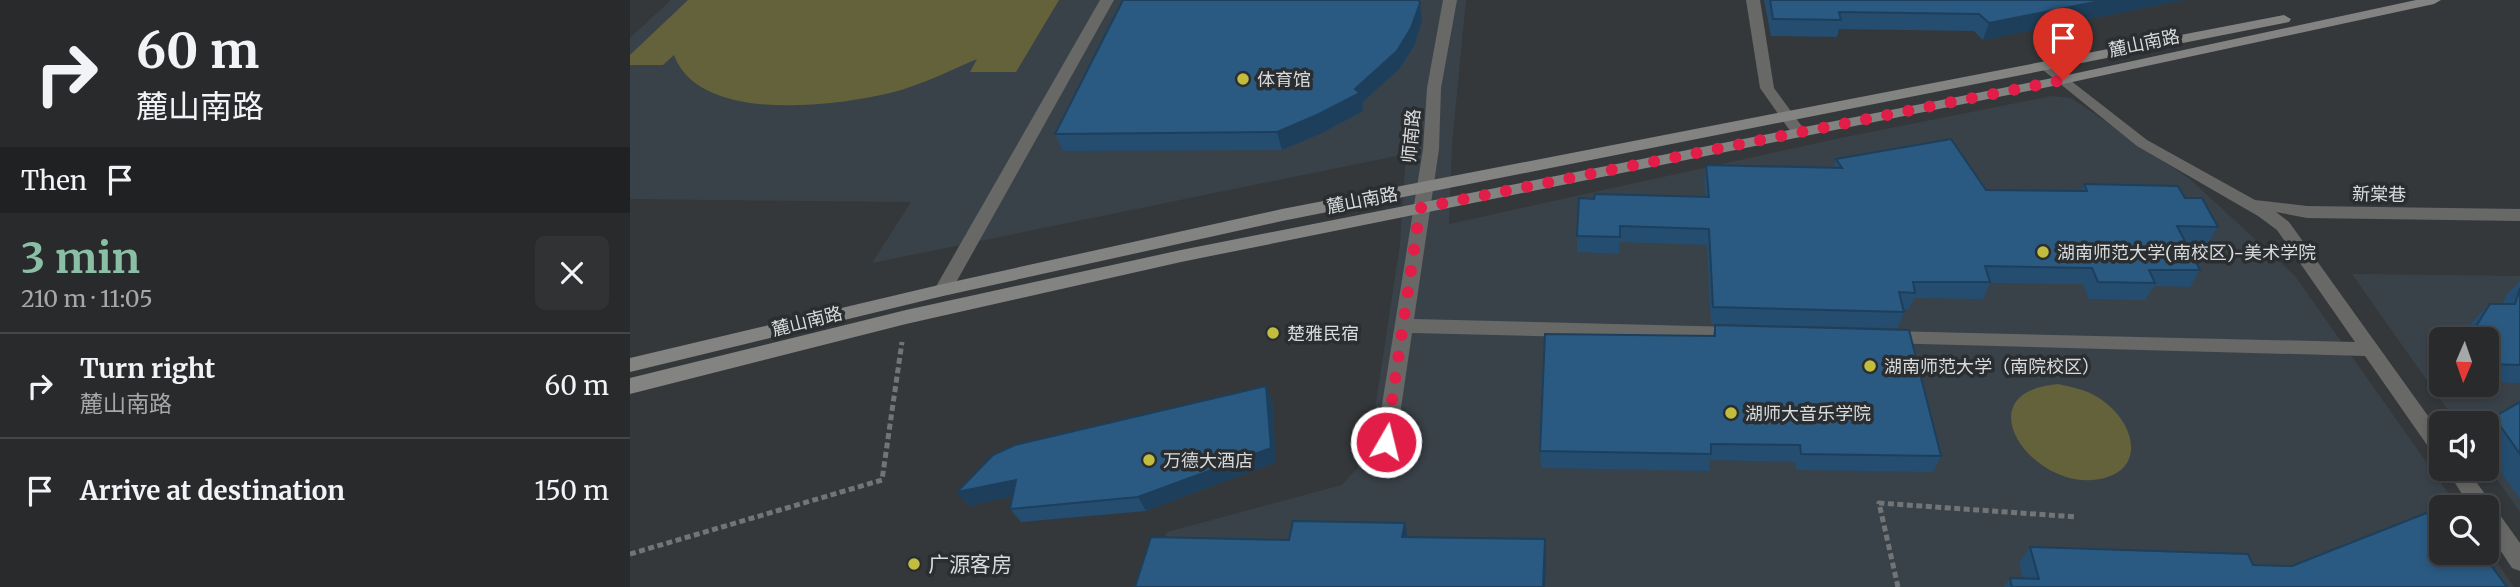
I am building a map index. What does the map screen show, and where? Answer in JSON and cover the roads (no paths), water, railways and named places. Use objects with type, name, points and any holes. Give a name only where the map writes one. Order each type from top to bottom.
[{"type":"main road","name":"麓山南路","points":[[630,365],[943,290],[1282,215],[2376,0]]},
{"type":"main road","name":"麓山南路","points":[[630,386],[906,317],[1181,256],[2063,80],[2434,0]]},
{"type":"street","points":[[943,290],[1107,0]]},
{"type":"street","name":"师南路","points":[[1386,442],[1434,129],[1434,88],[1450,0]]},
{"type":"street","points":[[1753,0],[1768,88],[1798,132]]},
{"type":"street","points":[[2048,66],[2142,143],[2239,197],[2283,226],[2429,433]]},
{"type":"street","name":"新棠巷","points":[[2239,197],[2283,210],[2307,212],[2520,215]]},
{"type":"street","points":[[1403,326],[1749,334]]},
{"type":"street","points":[[1874,337],[2368,349]]},
{"type":"street","points":[[2499,530],[2520,561]]},
{"type":"place","name":"体育馆","points":[[1243,79]]},
{"type":"place","name":"湖南师范大学(南校区)-美术学院","points":[[2043,252]]},
{"type":"place","name":"楚雅民宿","points":[[1273,333]]},
{"type":"place","name":"湖南师范大学（南院校区）","points":[[1870,366]]},
{"type":"place","name":"湖师大音乐学院","points":[[1731,413]]},
{"type":"place","name":"万德大酒店","points":[[1149,460]]},
{"type":"place","name":"广源客房","points":[[914,564]]}]
